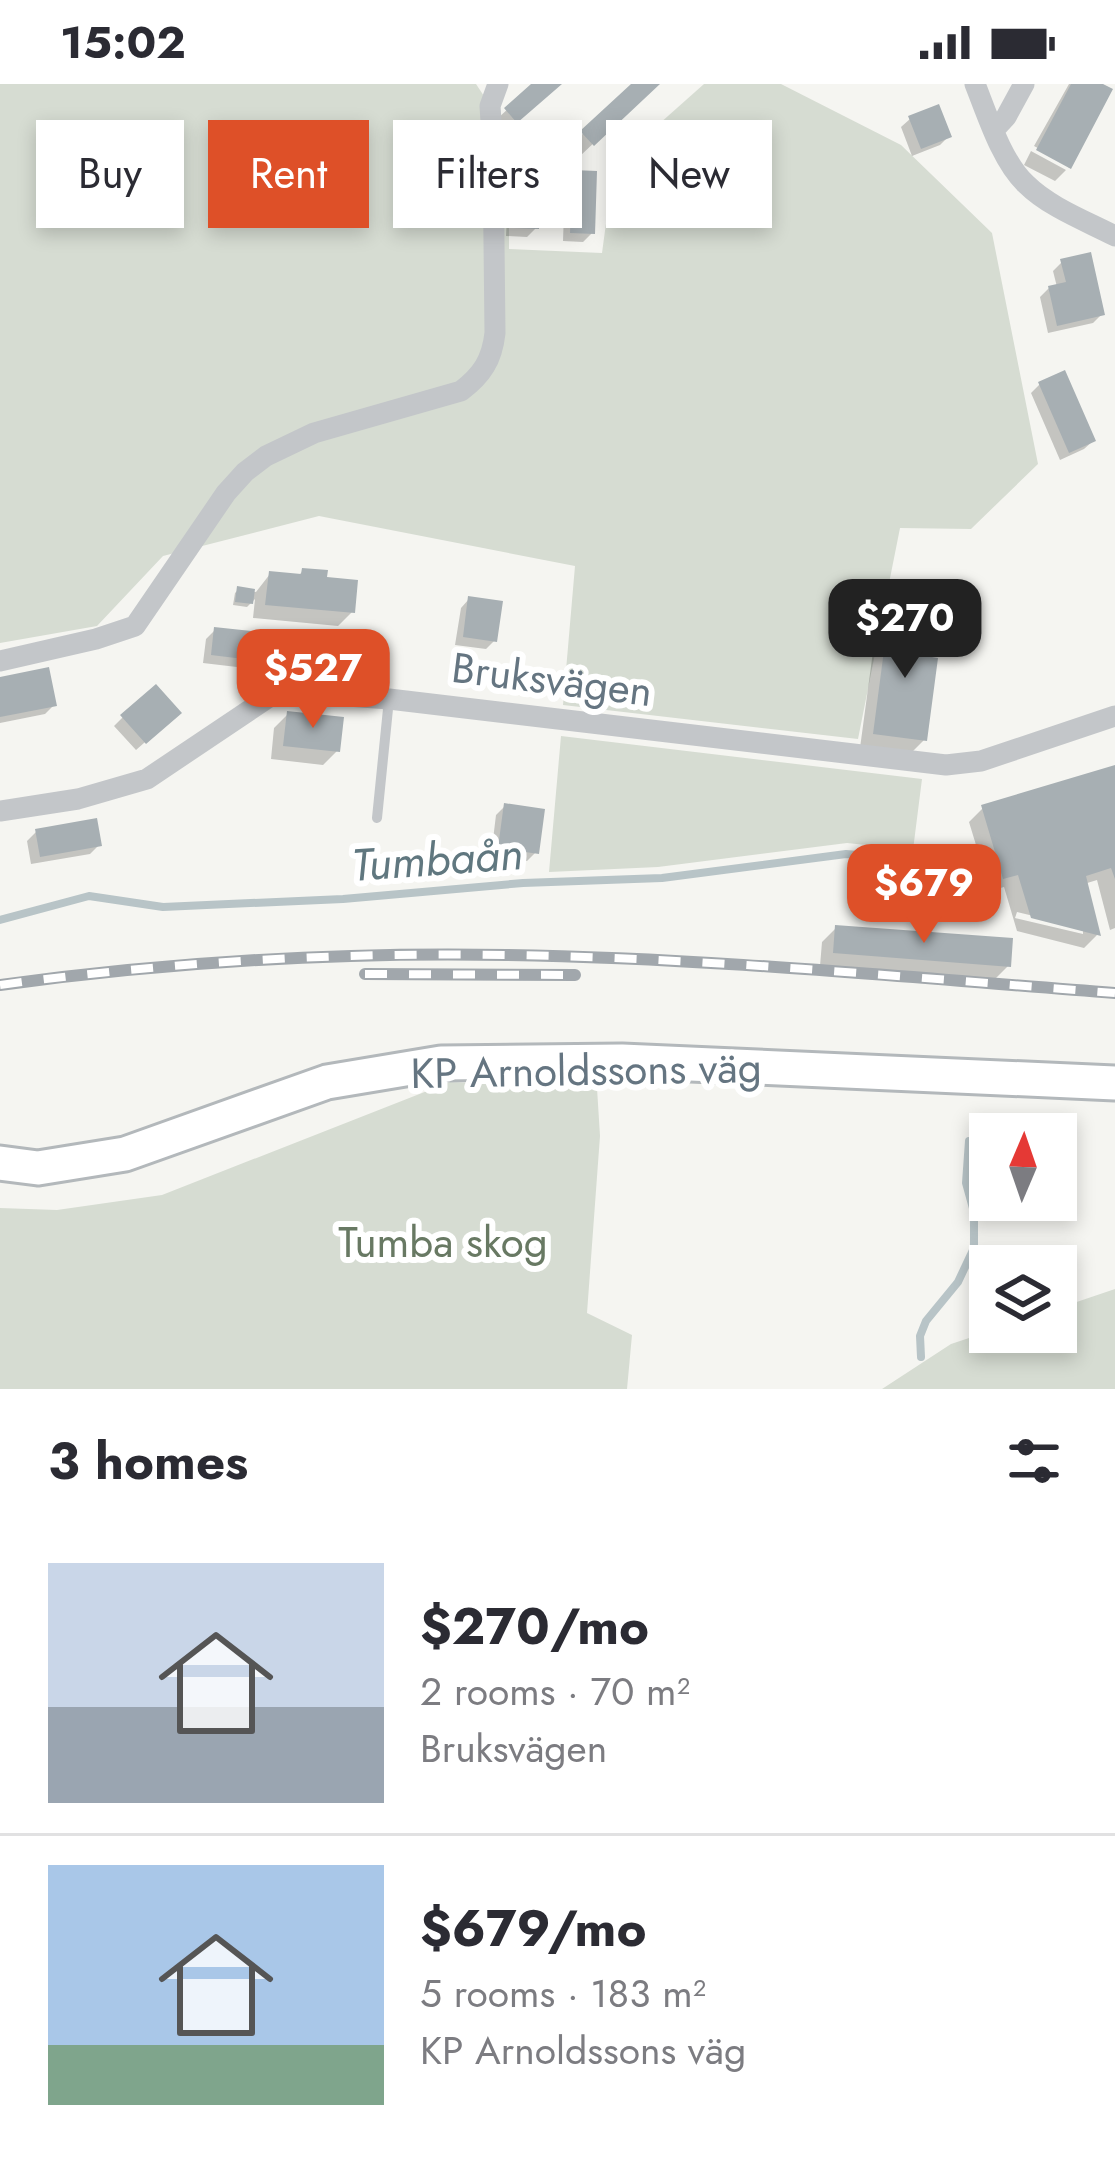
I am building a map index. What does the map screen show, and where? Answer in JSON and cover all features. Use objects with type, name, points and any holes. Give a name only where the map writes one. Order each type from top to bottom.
[{"type":"main road","name":"KP Arnoldssons väg","points":[[0,1163],[38,1168],[125,1154],[327,1082],[441,1064],[622,1061],[1115,1083]]},
{"type":"street","points":[[0,661],[135,626],[226,493],[266,456],[314,433],[449,396],[472,382],[488,364],[496,333],[490,106],[498,84]]},
{"type":"street","points":[[975,84],[1023,183],[1115,236]]},
{"type":"street","points":[[994,130],[1024,84]]},
{"type":"street","name":"Bruksvägen","points":[[0,811],[78,799],[147,779],[278,691],[389,699],[946,765],[981,761],[1115,716]]},
{"type":"lane","points":[[377,818],[389,699]]},
{"type":"green space","points":[[0,84],[476,84],[500,120],[393,120],[393,228],[509,228],[509,249],[602,253],[606,223],[606,228],[772,228],[772,120],[664,120],[704,84],[781,84],[901,145],[992,233],[1038,464],[971,529],[900,528],[858,739],[563,705],[575,566],[319,516],[163,556],[97,626],[0,643]]},
{"type":"green space","points":[[561,736],[922,779],[913,850],[847,843],[658,867],[549,872]]},
{"type":"green space","name":"Tumba skog","points":[[450,1082],[597,1088],[600,1136],[587,1313],[632,1335],[627,1389],[0,1389],[0,1208],[57,1210],[162,1195]]},
{"type":"green space","points":[[1115,1289],[1115,1389],[882,1389],[951,1344],[969,1338],[969,1353],[1077,1353],[1077,1302]]},
{"type":"building","points":[[531,84],[562,84],[520,120],[504,108]]},
{"type":"building","points":[[631,84],[660,84],[622,120],[606,120],[606,135],[594,146],[582,129]]},
{"type":"building","points":[[1071,84],[1103,84],[1113,89],[1071,169],[1036,150]]},
{"type":"building","points":[[939,104],[952,137],[921,149],[908,116]]},
{"type":"building","points":[[582,170],[597,171],[595,234],[570,233],[570,228],[582,228]]},
{"type":"building","points":[[1091,252],[1105,315],[1057,326],[1048,286],[1066,282],[1060,259]]},
{"type":"building","points":[[1065,370],[1096,441],[1069,453],[1038,382]]},
{"type":"building","points":[[302,568],[358,580],[355,613],[265,605],[269,571],[301,574]]},
{"type":"building","points":[[237,586],[255,589],[253,604],[235,602]]},
{"type":"building","points":[[468,596],[503,601],[497,642],[463,637]]},
{"type":"building","points":[[889,612],[925,616],[920,655],[938,658],[927,741],[873,734]]},
{"type":"building","points":[[214,627],[287,635],[284,664],[211,655]]},
{"type":"building","points":[[49,667],[57,706],[0,717],[0,677]]},
{"type":"building","points":[[156,684],[182,713],[146,744],[120,715]]},
{"type":"building","points":[[287,711],[344,717],[340,752],[283,746]]},
{"type":"building","points":[[1115,765],[1115,879],[1111,868],[1086,876],[1101,936],[1031,918],[1018,875],[1003,879],[981,805]]},
{"type":"building","points":[[504,803],[545,809],[539,854],[498,848]]},
{"type":"building","points":[[97,818],[102,846],[40,857],[35,829]]},
{"type":"building","points":[[835,925],[1013,938],[1011,967],[833,953]]},
{"type":"waterway","name":"Tumbaån","points":[[0,920],[89,896],[163,907],[343,899],[523,883],[662,878],[846,854],[883,857]]},
{"type":"waterway","points":[[969,1141],[969,1194]]},
{"type":"waterway","points":[[921,1357],[920,1336],[926,1321],[958,1282],[974,1248],[974,1221]]},
{"type":"railway","points":[[0,985],[190,965],[444,954],[735,964],[1115,993]]},
{"type":"railway","points":[[365,974],[575,975]]}]
